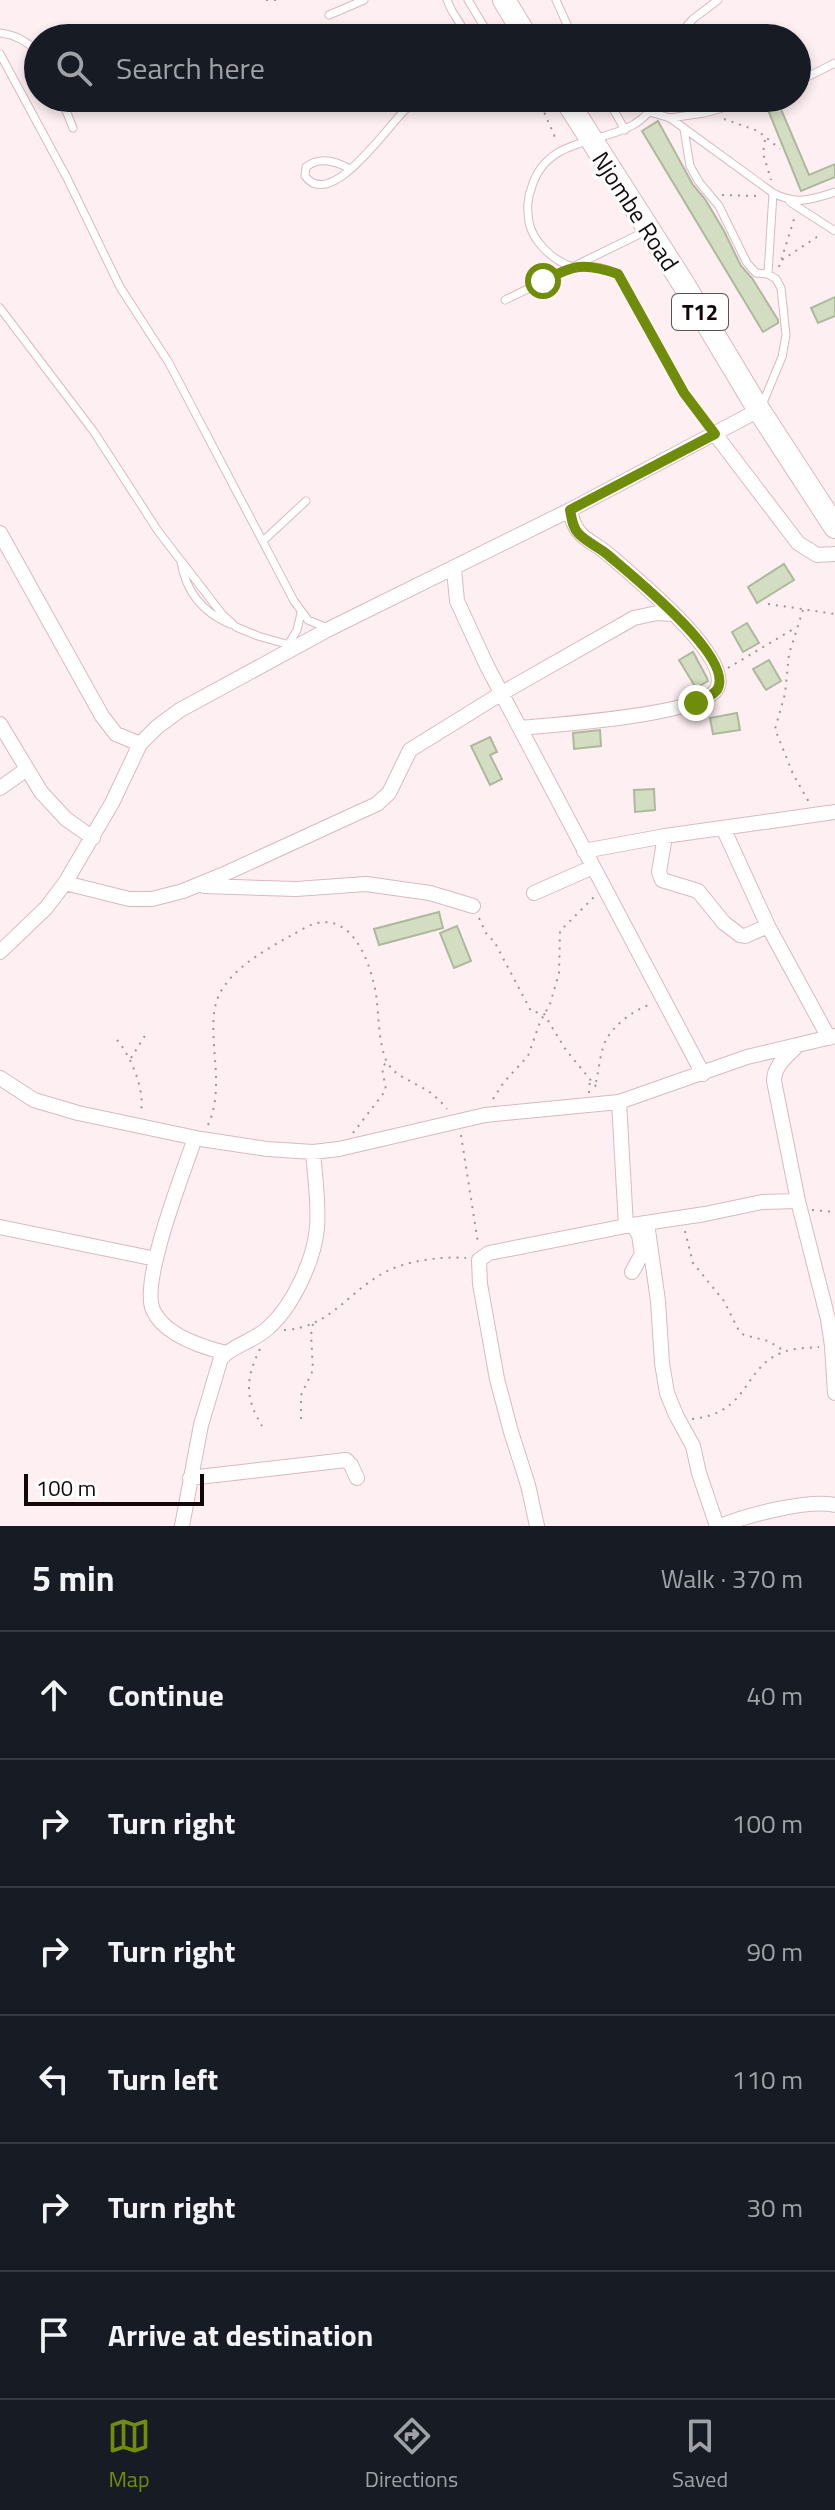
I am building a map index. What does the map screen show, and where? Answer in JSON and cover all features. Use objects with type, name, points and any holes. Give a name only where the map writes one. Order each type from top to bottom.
[{"type":"highway","points":[[504,0],[519,24]]},
{"type":"highway","name":"Njombe Road","points":[[574,112],[835,527]]},
{"type":"street","points":[[0,952],[46,908],[65,883],[93,838],[140,744],[180,710],[293,646],[454,569],[759,410]]},
{"type":"street","points":[[715,434],[798,543],[817,555],[835,554]]},
{"type":"street","points":[[520,728],[680,708],[696,703],[716,690],[719,683],[718,673],[702,644],[606,553],[582,537],[573,525],[570,510]]},
{"type":"street","points":[[0,533],[102,716],[116,734],[140,744]]},
{"type":"street","points":[[454,569],[457,601],[502,693],[703,1074]]},
{"type":"street","points":[[65,883],[129,899],[152,899],[195,887],[377,804],[389,793],[410,750],[502,693],[634,618],[657,613],[673,614]]},
{"type":"street","points":[[0,724],[41,792],[66,819],[93,838]]},
{"type":"street","points":[[0,788],[27,769]]},
{"type":"street","points":[[584,851],[835,812]]},
{"type":"street","points":[[0,1078],[34,1100],[78,1113],[198,1138],[267,1149],[313,1152],[339,1149],[485,1115],[619,1102],[747,1057],[832,1037],[768,926],[724,830]]},
{"type":"street","points":[[665,836],[659,872],[662,880],[698,891],[724,923],[740,935],[745,936],[768,926]]},
{"type":"street","points":[[534,893],[593,867]]},
{"type":"street","points":[[195,887],[296,889],[366,884],[430,893],[473,906]]},
{"type":"street","points":[[797,1047],[774,1074],[798,1201],[832,1346],[835,1393]]},
{"type":"street","points":[[619,1102],[642,1254],[632,1272]]},
{"type":"street","points":[[198,1138],[156,1259],[150,1303],[154,1314],[185,1340],[226,1353]]},
{"type":"street","points":[[182,1526],[190,1478],[221,1358],[273,1328],[294,1294],[315,1241],[313,1152]]},
{"type":"street","points":[[537,1526],[497,1379],[480,1284],[481,1258],[636,1224],[762,1202],[798,1201]]},
{"type":"street","points":[[636,1224],[658,1301],[665,1380],[676,1415],[693,1446],[699,1473],[719,1526],[819,1502],[835,1505]]},
{"type":"street","points":[[0,1227],[156,1259]]},
{"type":"street","points":[[190,1478],[346,1460],[357,1478]]},
{"type":"lane","points":[[329,15],[364,0]]},
{"type":"lane","points":[[447,0],[461,24]]},
{"type":"lane","points":[[468,0],[483,24]]},
{"type":"lane","points":[[556,0],[567,24]]},
{"type":"lane","points":[[689,24],[718,0]]},
{"type":"lane","points":[[0,33],[24,41]]},
{"type":"lane","points":[[0,54],[24,98]]},
{"type":"lane","points":[[811,75],[835,63]]},
{"type":"lane","points":[[31,112],[120,287],[169,363],[301,613],[317,625],[329,629]]},
{"type":"lane","points":[[67,112],[73,128]]},
{"type":"lane","points":[[350,169],[339,162],[324,160],[306,167],[305,176],[310,183],[318,186],[334,180],[350,169],[365,158],[403,112]]},
{"type":"lane","points":[[615,112],[625,130]]},
{"type":"lane","points":[[715,434],[684,393],[618,274],[599,267],[570,267],[539,244],[530,227],[526,203],[535,177],[560,150],[625,130],[650,112],[670,118],[773,194],[832,229]]},
{"type":"lane","points":[[670,118],[708,112]]},
{"type":"lane","points":[[684,129],[690,166],[699,182],[719,206],[751,269],[776,279],[783,295],[786,335],[782,357],[759,410]]},
{"type":"lane","points":[[787,200],[803,201],[835,192]]},
{"type":"lane","points":[[768,274],[773,194]]},
{"type":"lane","points":[[505,300],[648,230]]},
{"type":"lane","points":[[0,308],[94,432],[158,531],[204,593],[236,627],[293,646],[301,613]]},
{"type":"lane","points":[[263,541],[306,501]]},
{"type":"path","points":[[266,0],[280,0]]},
{"type":"path","points":[[544,112],[560,150]]},
{"type":"path","points":[[704,113],[745,126],[780,149]]},
{"type":"path","points":[[711,196],[773,194],[763,148],[766,138]]},
{"type":"path","points":[[776,279],[798,208]]},
{"type":"path","points":[[780,261],[832,229]]},
{"type":"path","points":[[768,604],[835,614]]},
{"type":"path","points":[[803,610],[789,654],[785,694],[775,729],[793,774],[817,815]]},
{"type":"path","points":[[718,673],[796,628]]},
{"type":"path","points":[[485,1115],[498,1089],[528,1056],[550,1004],[559,973],[560,931],[594,898],[600,881]]},
{"type":"path","points":[[473,906],[531,1011],[544,1014],[566,1050],[595,1084],[603,1104]]},
{"type":"path","points":[[198,1138],[216,1103],[214,1011],[219,995],[230,979],[257,956],[315,923],[328,922],[344,928],[357,941],[368,964],[387,1061],[398,1076],[432,1094],[457,1120],[462,1138],[481,1258],[457,1257],[401,1266],[380,1274],[331,1315],[288,1331],[273,1328],[259,1351],[249,1383],[248,1397],[262,1426]]},
{"type":"path","points":[[595,1084],[604,1044],[610,1033],[644,1006],[663,999]]},
{"type":"path","points":[[130,1059],[146,1034]]},
{"type":"path","points":[[117,1040],[130,1059],[143,1101],[134,1126]]},
{"type":"path","points":[[339,1149],[386,1090],[382,1068],[387,1061]]},
{"type":"path","points":[[798,1201],[810,1209],[835,1212]]},
{"type":"path","points":[[682,1218],[693,1263],[724,1301],[739,1331],[768,1341],[784,1351]]},
{"type":"path","points":[[301,1419],[301,1395],[313,1370],[313,1323]]},
{"type":"path","points":[[676,1415],[692,1419],[724,1409],[742,1394],[760,1368],[784,1351],[832,1346]]},
{"type":"building","points":[[769,112],[782,112],[809,175],[835,164],[835,177],[801,191]]},
{"type":"building","points":[[658,121],[693,185],[724,231],[741,266],[778,320],[763,332],[642,131]]},
{"type":"building","points":[[835,297],[835,316],[818,323],[811,308]]},
{"type":"building","points":[[784,564],[794,580],[757,603],[748,587]]},
{"type":"building","points":[[747,623],[759,643],[743,652],[732,632]]},
{"type":"building","points":[[693,652],[708,681],[696,688],[679,660]]},
{"type":"building","points":[[769,660],[781,681],[766,690],[753,669]]},
{"type":"building","points":[[737,713],[740,730],[713,734],[710,718]]},
{"type":"building","points":[[600,730],[601,746],[574,749],[573,733]]},
{"type":"building","points":[[490,737],[497,752],[490,755],[502,779],[490,785],[471,746]]},
{"type":"building","points":[[654,789],[655,810],[635,812],[634,790]]},
{"type":"building","points":[[439,912],[443,928],[379,945],[374,929]]},
{"type":"building","points":[[457,926],[471,961],[454,968],[440,933]]},
{"type":"route","points":[[543,281],[570,267],[599,267],[618,274],[684,393],[715,434],[570,510],[576,531],[606,553],[692,632],[711,657],[719,683],[716,690],[696,703]]}]
